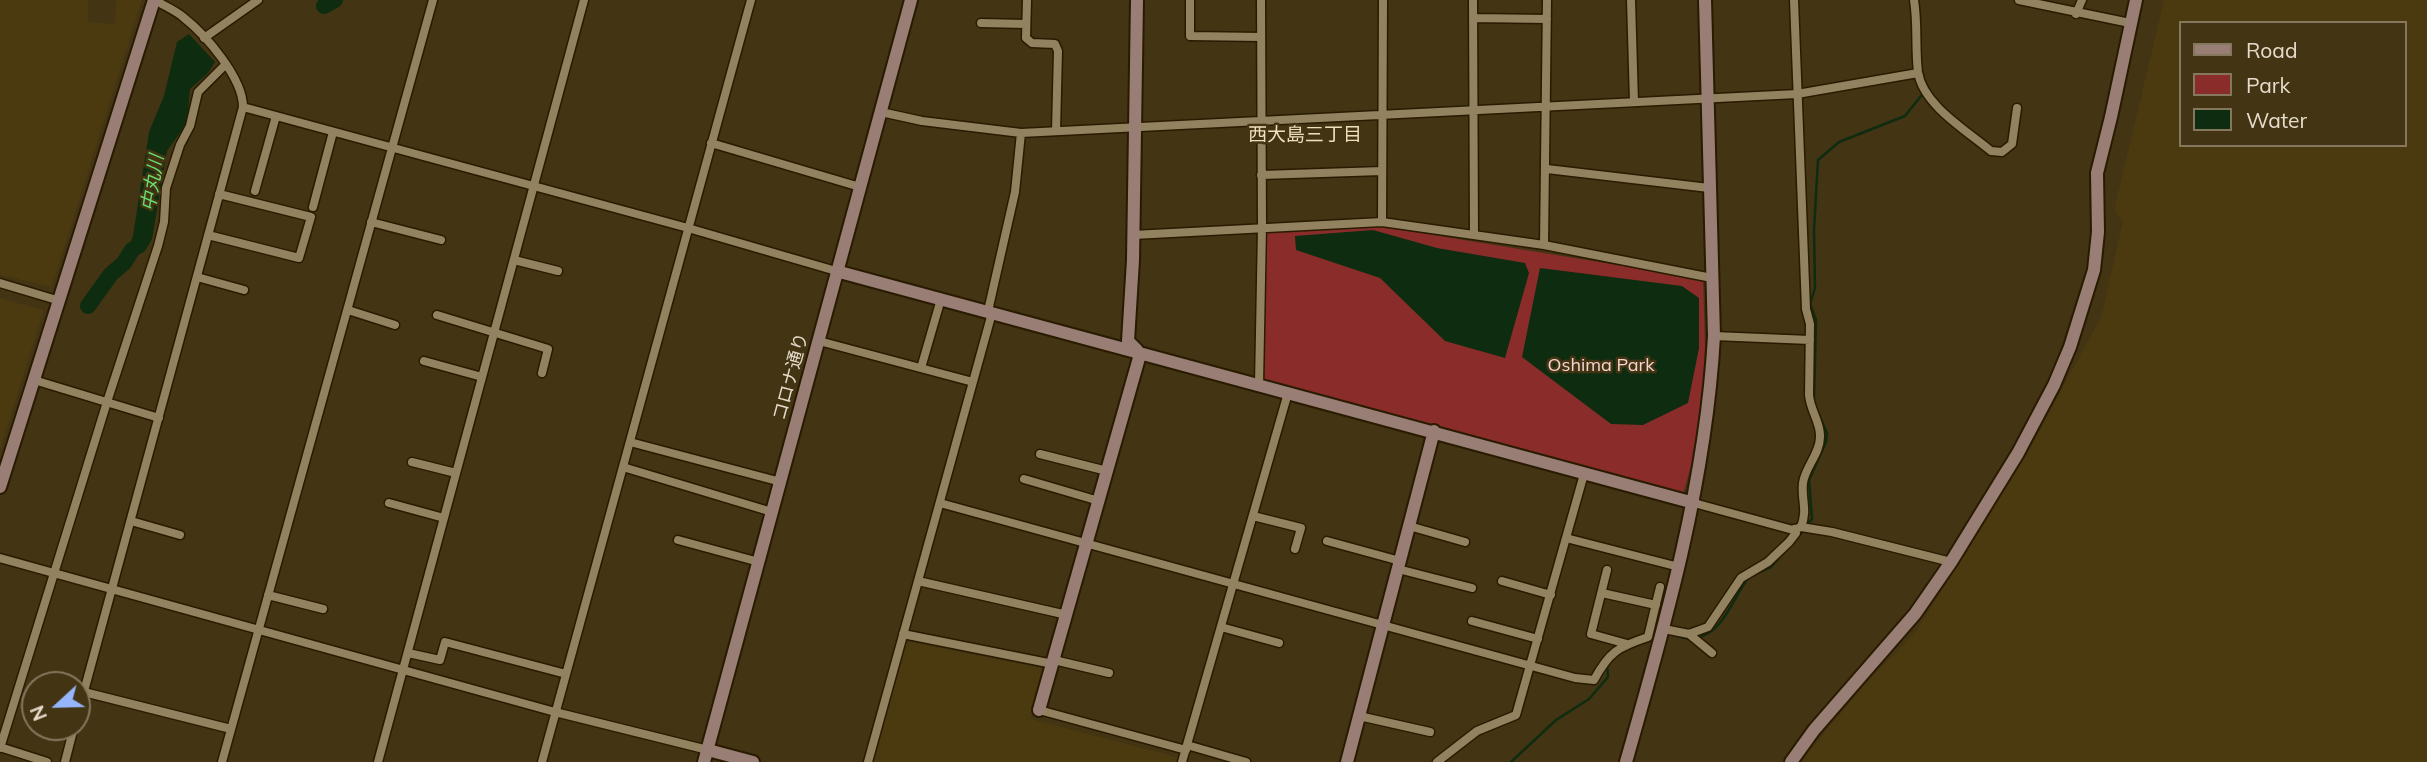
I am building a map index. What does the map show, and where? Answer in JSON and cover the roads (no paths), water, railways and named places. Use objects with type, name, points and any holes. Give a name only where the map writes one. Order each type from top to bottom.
[{"type":"street","points":[[0,487],[155,0],[183,17],[232,72],[243,96],[243,107],[90,671]]},
{"type":"street","points":[[204,38],[258,0]]},
{"type":"street","points":[[222,762],[433,0]]},
{"type":"street","points":[[378,762],[584,0]]},
{"type":"street","points":[[542,762],[751,0]]},
{"type":"street","name":"コロナ通り","points":[[706,756],[911,0]]},
{"type":"street","points":[[1027,0],[1026,38],[1028,41],[1055,44],[1058,47],[1056,131]]},
{"type":"street","points":[[1138,0],[1128,341],[1137,350],[1139,358],[1039,710],[1246,762]]},
{"type":"street","points":[[1190,0],[1190,36],[1261,37]]},
{"type":"street","points":[[1259,385],[1262,228],[1261,0]]},
{"type":"street","points":[[1382,222],[1383,0]]},
{"type":"street","points":[[1473,0],[1474,235]]},
{"type":"street","points":[[1545,245],[1548,0]]},
{"type":"street","points":[[1632,0],[1634,102]]},
{"type":"street","points":[[1626,762],[1679,567],[1694,503],[1706,431],[1714,336],[1705,0]]},
{"type":"street","points":[[1689,634],[1708,627],[1741,578],[1768,562],[1796,533],[1806,514],[1803,483],[1821,439],[1809,395],[1810,324],[1805,309],[1794,0]]},
{"type":"street","points":[[1914,0],[1917,14],[1918,73],[1929,100],[1991,150],[2002,152],[2012,144],[2017,108]]},
{"type":"street","points":[[2019,0],[2130,23]]},
{"type":"street","points":[[2076,13],[2082,0]]},
{"type":"street","points":[[1791,762],[1814,730],[1915,614],[1951,562],[2018,453],[2049,395],[2070,348],[2094,270],[2097,173],[2136,0]]},
{"type":"street","points":[[1473,18],[1547,19]]},
{"type":"street","points":[[981,23],[1026,24]]},
{"type":"street","points":[[47,762],[0,747],[158,246],[164,222],[166,188],[180,145],[190,126],[198,92],[225,65]]},
{"type":"street","points":[[881,111],[922,121],[1021,133],[1797,94],[1918,73]]},
{"type":"street","points":[[243,107],[1584,474],[1694,503],[1951,562]]},
{"type":"street","points":[[255,191],[276,116]]},
{"type":"street","points":[[313,207],[333,132]]},
{"type":"street","points":[[868,762],[973,382],[1015,192],[1021,133]]},
{"type":"street","points":[[711,143],[860,187]]},
{"type":"street","points":[[1547,169],[1709,188]]},
{"type":"street","points":[[1261,176],[1382,171]]},
{"type":"street","points":[[208,235],[299,258],[311,217],[219,194]]},
{"type":"street","points":[[371,222],[441,240]]},
{"type":"street","points":[[1133,235],[1382,222],[1545,245],[1712,278]]},
{"type":"street","points":[[514,260],[558,271]]},
{"type":"street","points":[[197,277],[244,290]]},
{"type":"street","points":[[0,283],[60,301]]},
{"type":"street","points":[[921,368],[941,299]]},
{"type":"street","points":[[348,310],[395,325]]},
{"type":"street","points":[[437,315],[548,349],[542,373]]},
{"type":"street","points":[[1714,336],[1810,340]]},
{"type":"street","points":[[819,341],[973,382]]},
{"type":"street","points":[[424,361],[482,377]]},
{"type":"street","points":[[34,380],[159,418]]},
{"type":"street","points":[[1182,762],[1288,393]]},
{"type":"street","points":[[1347,762],[1434,431]]},
{"type":"street","points":[[629,442],[780,482]]},
{"type":"street","points":[[1040,454],[1107,471]]},
{"type":"street","points":[[412,461],[456,473]]},
{"type":"street","points":[[622,467],[772,512]]},
{"type":"street","points":[[1437,762],[1477,731],[1516,715],[1584,474]]},
{"type":"street","points":[[1024,479],[1099,501]]},
{"type":"street","points":[[389,503],[444,518]]},
{"type":"street","points":[[940,503],[1575,678],[1594,680],[1608,657],[1627,644],[1648,637],[1660,587]]},
{"type":"street","points":[[1253,516],[1301,528],[1296,549]]},
{"type":"street","points":[[131,521],[180,535]]},
{"type":"street","points":[[1409,526],[1465,542]]},
{"type":"street","points":[[1566,538],[1679,567]]},
{"type":"street","points":[[678,540],[759,562]]},
{"type":"street","points":[[1327,541],[1472,588]]},
{"type":"street","points":[[0,558],[706,756],[753,762]]},
{"type":"street","points":[[1607,570],[1591,634],[1627,644]]},
{"type":"street","points":[[918,581],[1067,615]]},
{"type":"street","points":[[1502,581],[1550,596]]},
{"type":"street","points":[[1602,593],[1656,605]]},
{"type":"street","points":[[268,595],[323,609]]},
{"type":"street","points":[[1472,621],[1538,639]]},
{"type":"street","points":[[1221,627],[1279,643]]},
{"type":"street","points":[[1664,629],[1689,634],[1712,653]]},
{"type":"street","points":[[904,634],[1109,673]]},
{"type":"street","points":[[408,653],[440,660],[445,642],[566,674]]},
{"type":"street","points":[[91,693],[231,729]]},
{"type":"street","points":[[1359,716],[1430,732]]},
{"type":"street","points":[[65,762],[70,741]]},
{"type":"water","points":[[189,34],[215,62],[208,73],[190,89],[187,123],[167,151],[152,239],[145,251],[121,266],[133,236],[149,132],[164,96],[177,42]]},
{"type":"water","points":[[1373,230],[1437,248],[1525,263],[1529,273],[1505,358],[1445,341],[1380,278],[1296,250],[1295,236]]},
{"type":"water","points":[[1540,268],[1682,286],[1699,298],[1699,348],[1688,403],[1643,425],[1611,424],[1522,357]]},
{"type":"waterway","name":"中丸川","points":[[324,6],[335,0]]},
{"type":"waterway","points":[[1814,399],[1816,320],[1810,304],[1815,288],[1814,230],[1818,160],[1839,142],[1905,116],[1921,96]]},
{"type":"waterway","name":"中丸川","points":[[88,306],[132,250]]},
{"type":"waterway","points":[[1807,525],[1812,519],[1809,480],[1826,442],[1827,433],[1819,415]]},
{"type":"waterway","points":[[1755,574],[1771,567],[1804,530]]},
{"type":"waterway","points":[[1696,638],[1706,635],[1721,622],[1749,577]]},
{"type":"waterway","points":[[1665,633],[1689,639]]},
{"type":"waterway","points":[[1511,762],[1556,720],[1589,699],[1608,677],[1607,663]]},
{"type":"district","name":"西大島三丁目","points":[[1305,135]]},
{"type":"park label","name":"Oshima Park","points":[[1601,366]]}]
